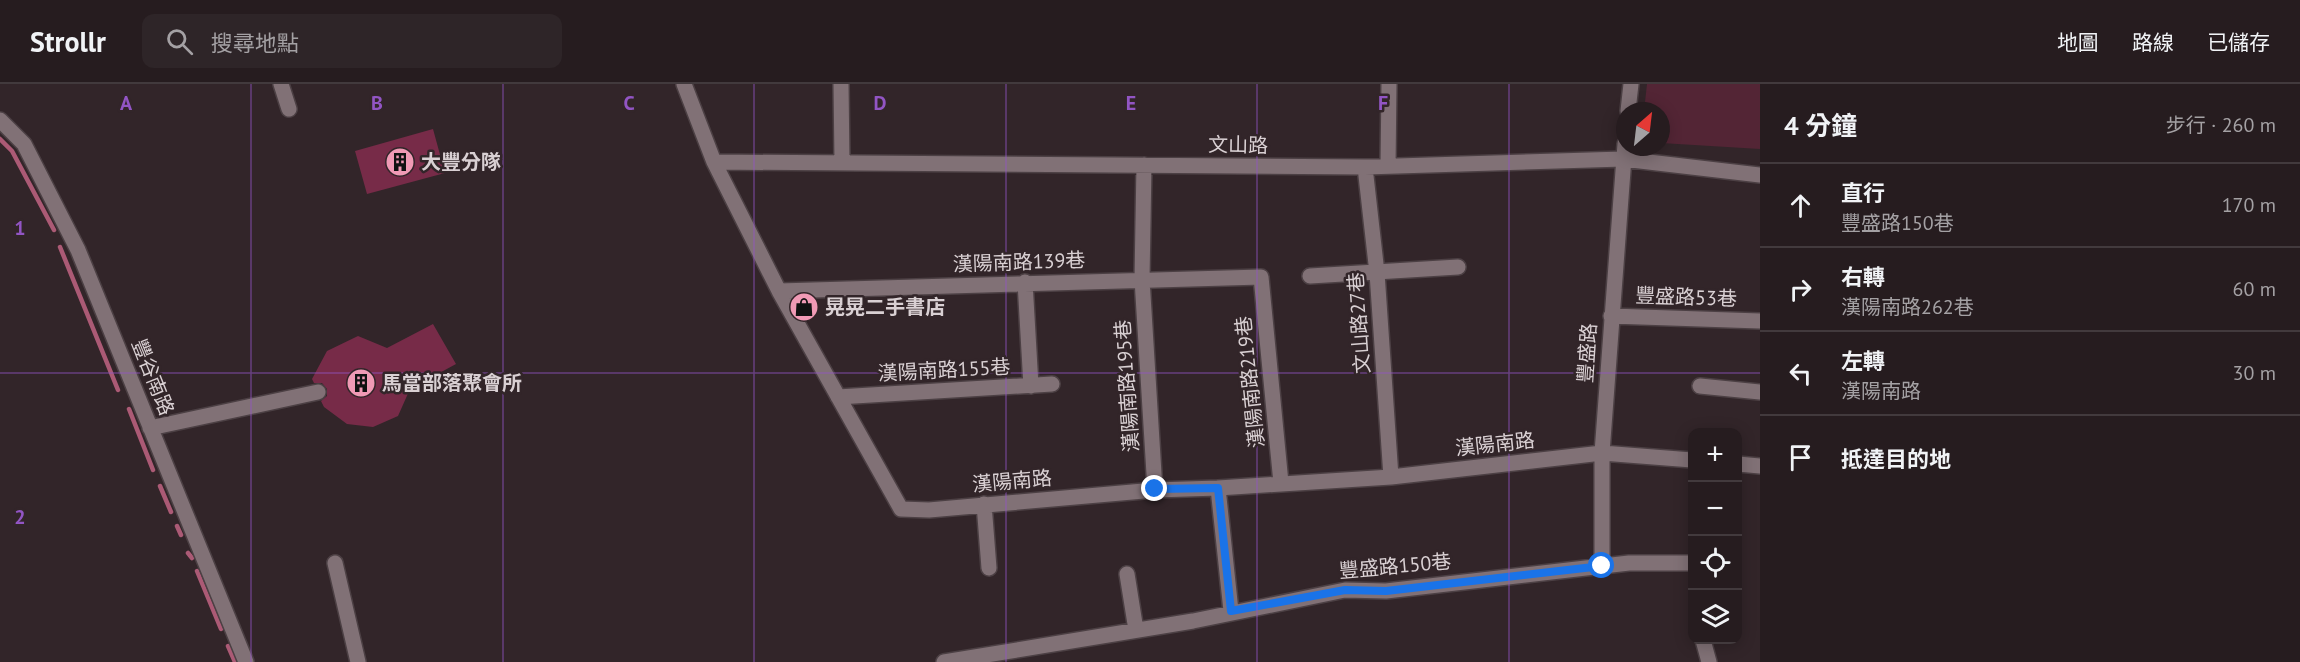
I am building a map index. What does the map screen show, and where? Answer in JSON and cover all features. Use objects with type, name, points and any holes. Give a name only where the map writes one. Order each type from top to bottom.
[{"type":"street","points":[[281,84],[289,109]]},
{"type":"street","name":"漢陽南路","points":[[684,84],[714,162],[779,291],[901,509],[929,510],[1155,489],[1218,488],[1391,477],[1602,453],[1688,460]]},
{"type":"street","points":[[841,84],[842,161]]},
{"type":"street","points":[[1388,166],[1389,84]]},
{"type":"street","points":[[1629,102],[1631,84]]},
{"type":"street","name":"豐谷南路","points":[[0,120],[24,144],[78,250],[246,662]]},
{"type":"street","name":"文山路","points":[[714,162],[842,161],[1365,167],[1616,152]]},
{"type":"street","name":"豐盛路","points":[[1602,566],[1602,453],[1624,156]]},
{"type":"street","name":"文山路","points":[[1648,156],[1760,175]]},
{"type":"street","name":"漢陽南路195巷","points":[[1144,165],[1142,279],[1155,489]]},
{"type":"street","name":"文山路27巷","points":[[1365,167],[1377,273],[1391,477]]},
{"type":"street","points":[[1310,276],[1458,267]]},
{"type":"street","name":"漢陽南路139巷","points":[[779,291],[1025,282],[1261,277]]},
{"type":"street","name":"漢陽南路219巷","points":[[1261,277],[1281,483]]},
{"type":"street","points":[[1025,282],[1031,386]]},
{"type":"street","name":"豐盛路53巷","points":[[1611,316],[1760,321]]},
{"type":"street","name":"漢陽南路155巷","points":[[838,398],[1052,384]]},
{"type":"street","points":[[1700,386],[1760,392]]},
{"type":"street","points":[[150,428],[318,392]]},
{"type":"street","points":[[1742,464],[1760,466]]},
{"type":"street","points":[[1218,488],[1231,611]]},
{"type":"street","points":[[984,504],[989,568]]},
{"type":"street","name":"豐盛路150巷","points":[[944,662],[1136,630],[1345,590],[1386,591],[1602,566],[1666,562],[1688,564]]},
{"type":"street","points":[[335,563],[358,662]]},
{"type":"street","points":[[1127,574],[1136,630]]},
{"type":"street","points":[[1705,644],[1709,662]]},
{"type":"shaded area","points":[[1647,84],[1760,84],[1760,149],[1670,144],[1670,102],[1645,102]]},
{"type":"building","name":"大豐分隊","points":[[433,129],[445,173],[367,194],[355,151]]},
{"type":"building","name":"馬當部落聚會所","points":[[433,324],[456,364],[410,389],[398,416],[373,427],[347,424],[324,407],[321,401],[327,396],[327,389],[322,383],[314,383],[312,379],[327,351],[358,336],[387,348]]},
{"type":"waterway","points":[[0,139],[12,151],[54,230]]},
{"type":"waterway","points":[[60,247],[118,390]]},
{"type":"waterway","points":[[129,409],[153,470]]},
{"type":"waterway","points":[[160,486],[171,512]]},
{"type":"waterway","points":[[177,526],[181,535]]},
{"type":"waterway","points":[[188,553],[192,558]]},
{"type":"waterway","points":[[197,571],[221,629]]},
{"type":"waterway","points":[[228,646],[235,662]]},
{"type":"place","name":"大豐分隊","points":[[400,162]]},
{"type":"place","name":"晃晃二手書店","points":[[804,307]]},
{"type":"place","name":"馬當部落聚會所","points":[[361,383]]},
{"type":"route","points":[[1155,489],[1218,488],[1231,611],[1345,590],[1386,591],[1602,566]]}]
